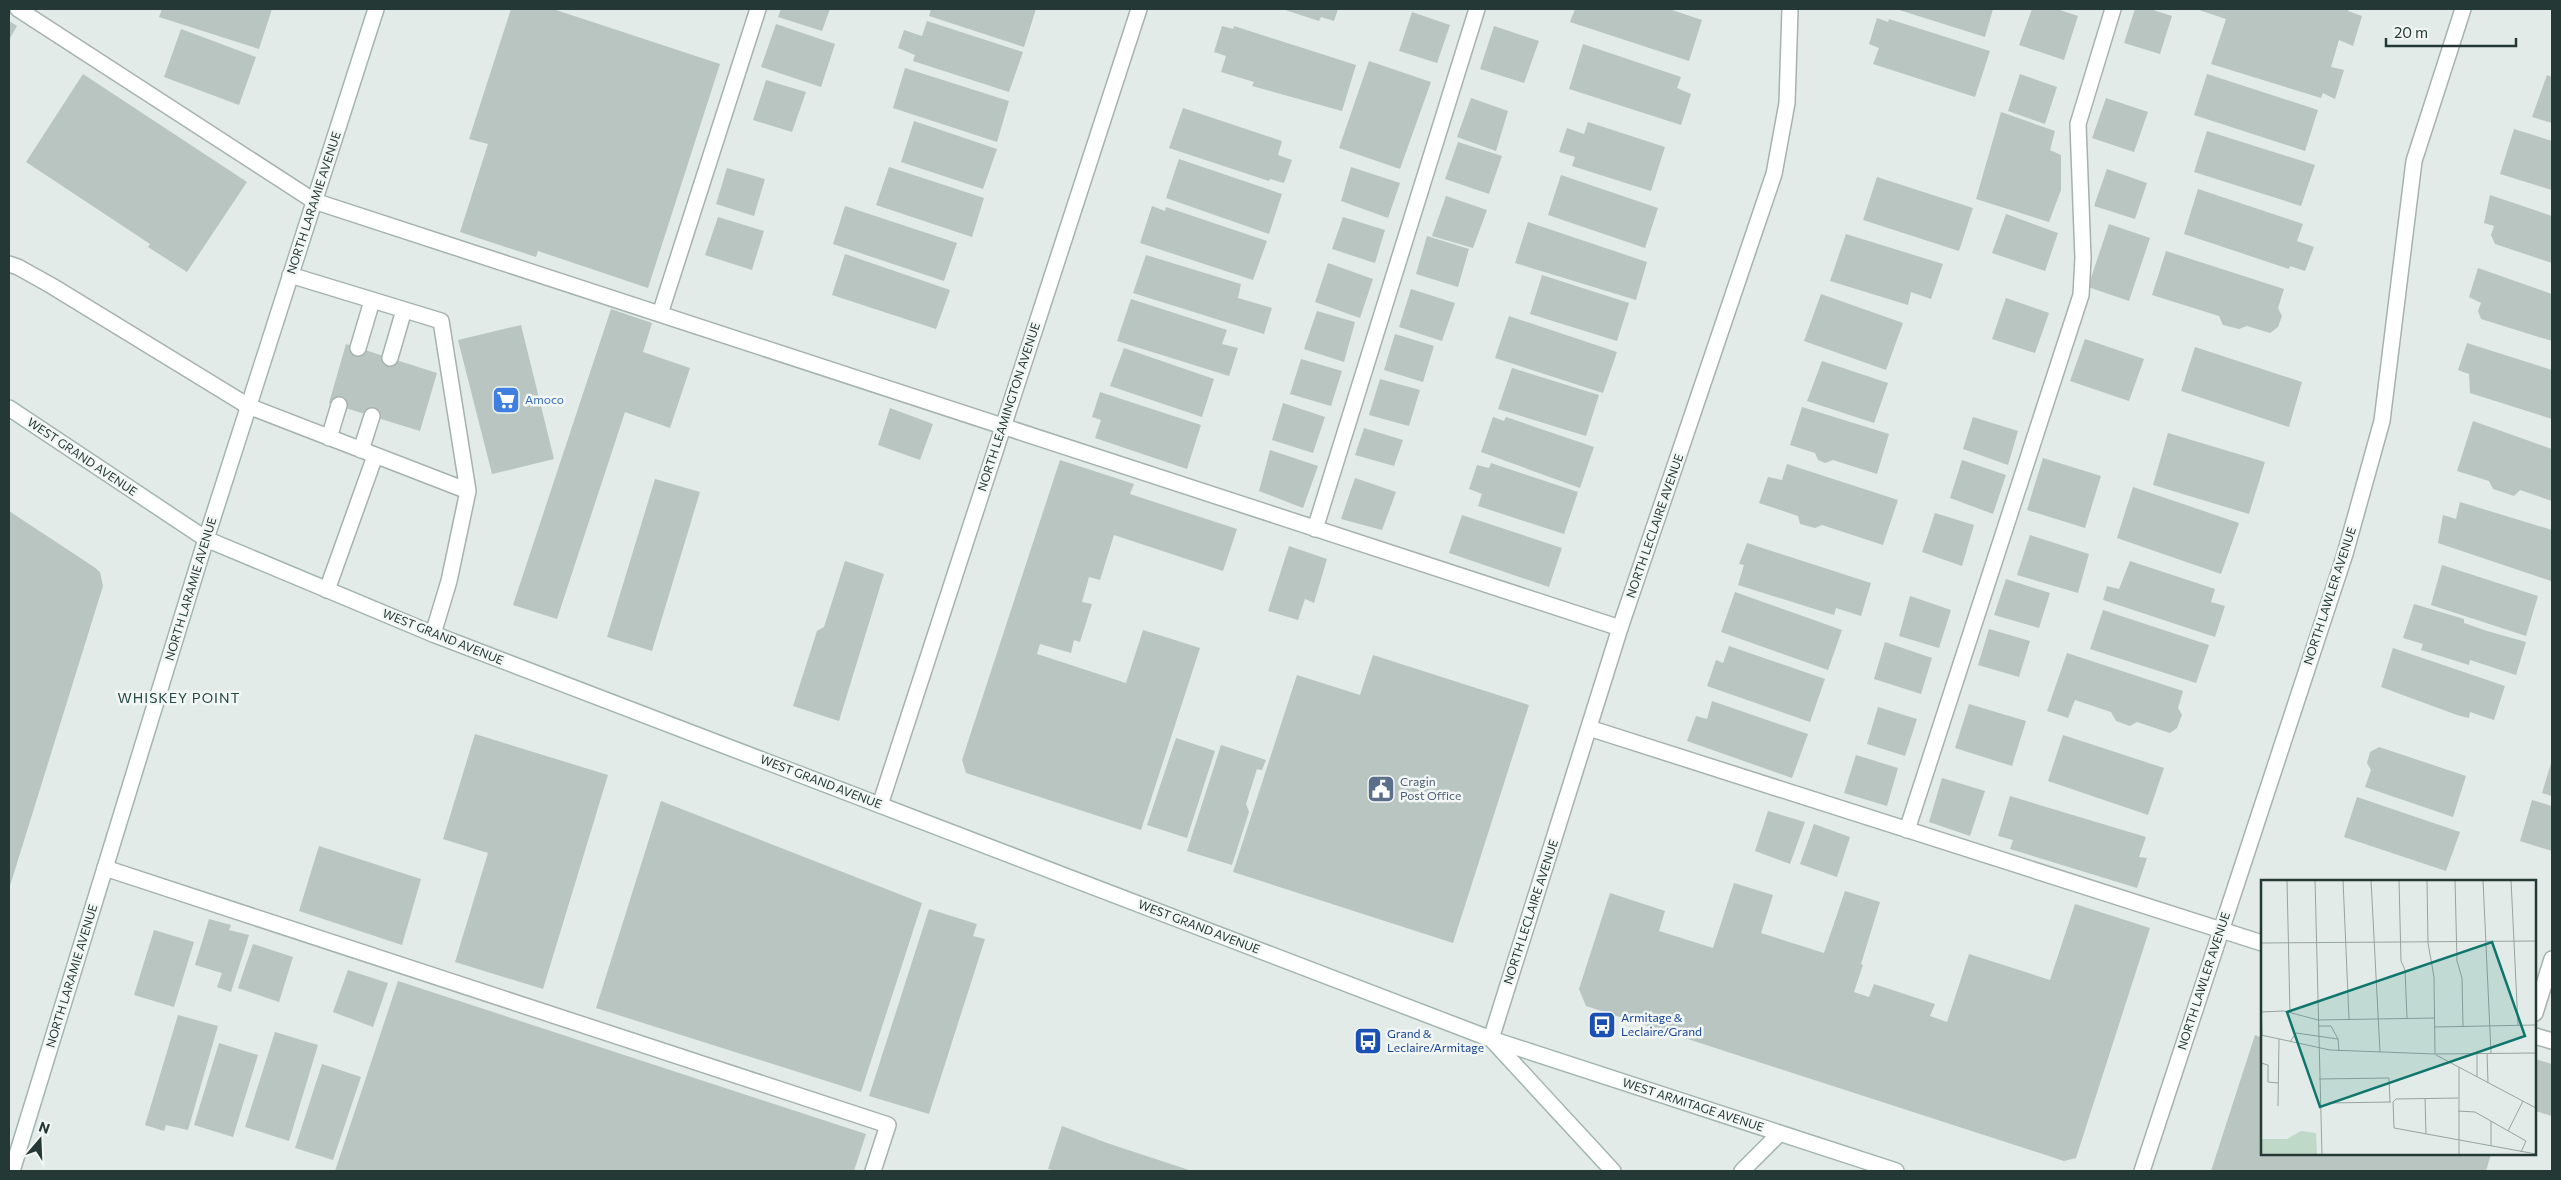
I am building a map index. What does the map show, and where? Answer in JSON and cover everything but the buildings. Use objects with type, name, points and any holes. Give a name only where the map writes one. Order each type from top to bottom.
[{"type":"street","name":"NORTH LARAMIE AVENUE","points":[[12,1171],[206,539],[376,9]]},
{"type":"street","points":[[660,314],[758,9]]},
{"type":"street","name":"NORTH LEAMINGTON AVENUE","points":[[880,805],[1139,9]]},
{"type":"street","points":[[1315,529],[1477,9]]},
{"type":"street","name":"NORTH LECLAIRE AVENUE","points":[[1491,1039],[1620,628],[1774,174],[1787,103],[1790,9]]},
{"type":"street","points":[[1907,830],[2081,295],[2083,258],[2078,124],[2113,9]]},
{"type":"street","name":"NORTH LAWLER AVENUE","points":[[2142,1171],[2345,554],[2382,421],[2414,161],[2463,9]]},
{"type":"street","points":[[27,11],[314,201],[1620,628]]},
{"type":"street","points":[[9,264],[52,286],[248,406],[468,491]]},
{"type":"street","points":[[290,275],[441,322],[468,491],[450,581],[433,634]]},
{"type":"street","points":[[358,348],[372,301]]},
{"type":"street","points":[[390,358],[404,310]]},
{"type":"street","points":[[329,438],[339,405]]},
{"type":"street","name":"WEST GRAND AVENUE","points":[[9,408],[206,539],[433,634],[1491,1039],[1613,1171]]},
{"type":"street","points":[[361,450],[372,416]]},
{"type":"street","points":[[327,590],[375,456]]},
{"type":"street","points":[[1589,728],[2261,944]]},
{"type":"street","points":[[105,868],[888,1125],[873,1171]]},
{"type":"street","points":[[2536,1009],[2552,959]]},
{"type":"street","points":[[2536,1036],[2552,1041]]},
{"type":"street","name":"WEST ARMITAGE AVENUE","points":[[1491,1039],[1896,1171]]},
{"type":"street","points":[[1742,1171],[1780,1133]]},
{"type":"place","name":"Amoco","points":[[506,400]]},
{"type":"place","name":"Cragin Post Office","points":[[1381,789]]},
{"type":"place","name":"Armitage & Leclaire/Grand","points":[[1602,1025]]},
{"type":"place","name":"Grand & Leclaire/Armitage","points":[[1368,1041]]},
{"type":"district","name":"WHISKEY POINT","points":[[179,698]]}]
